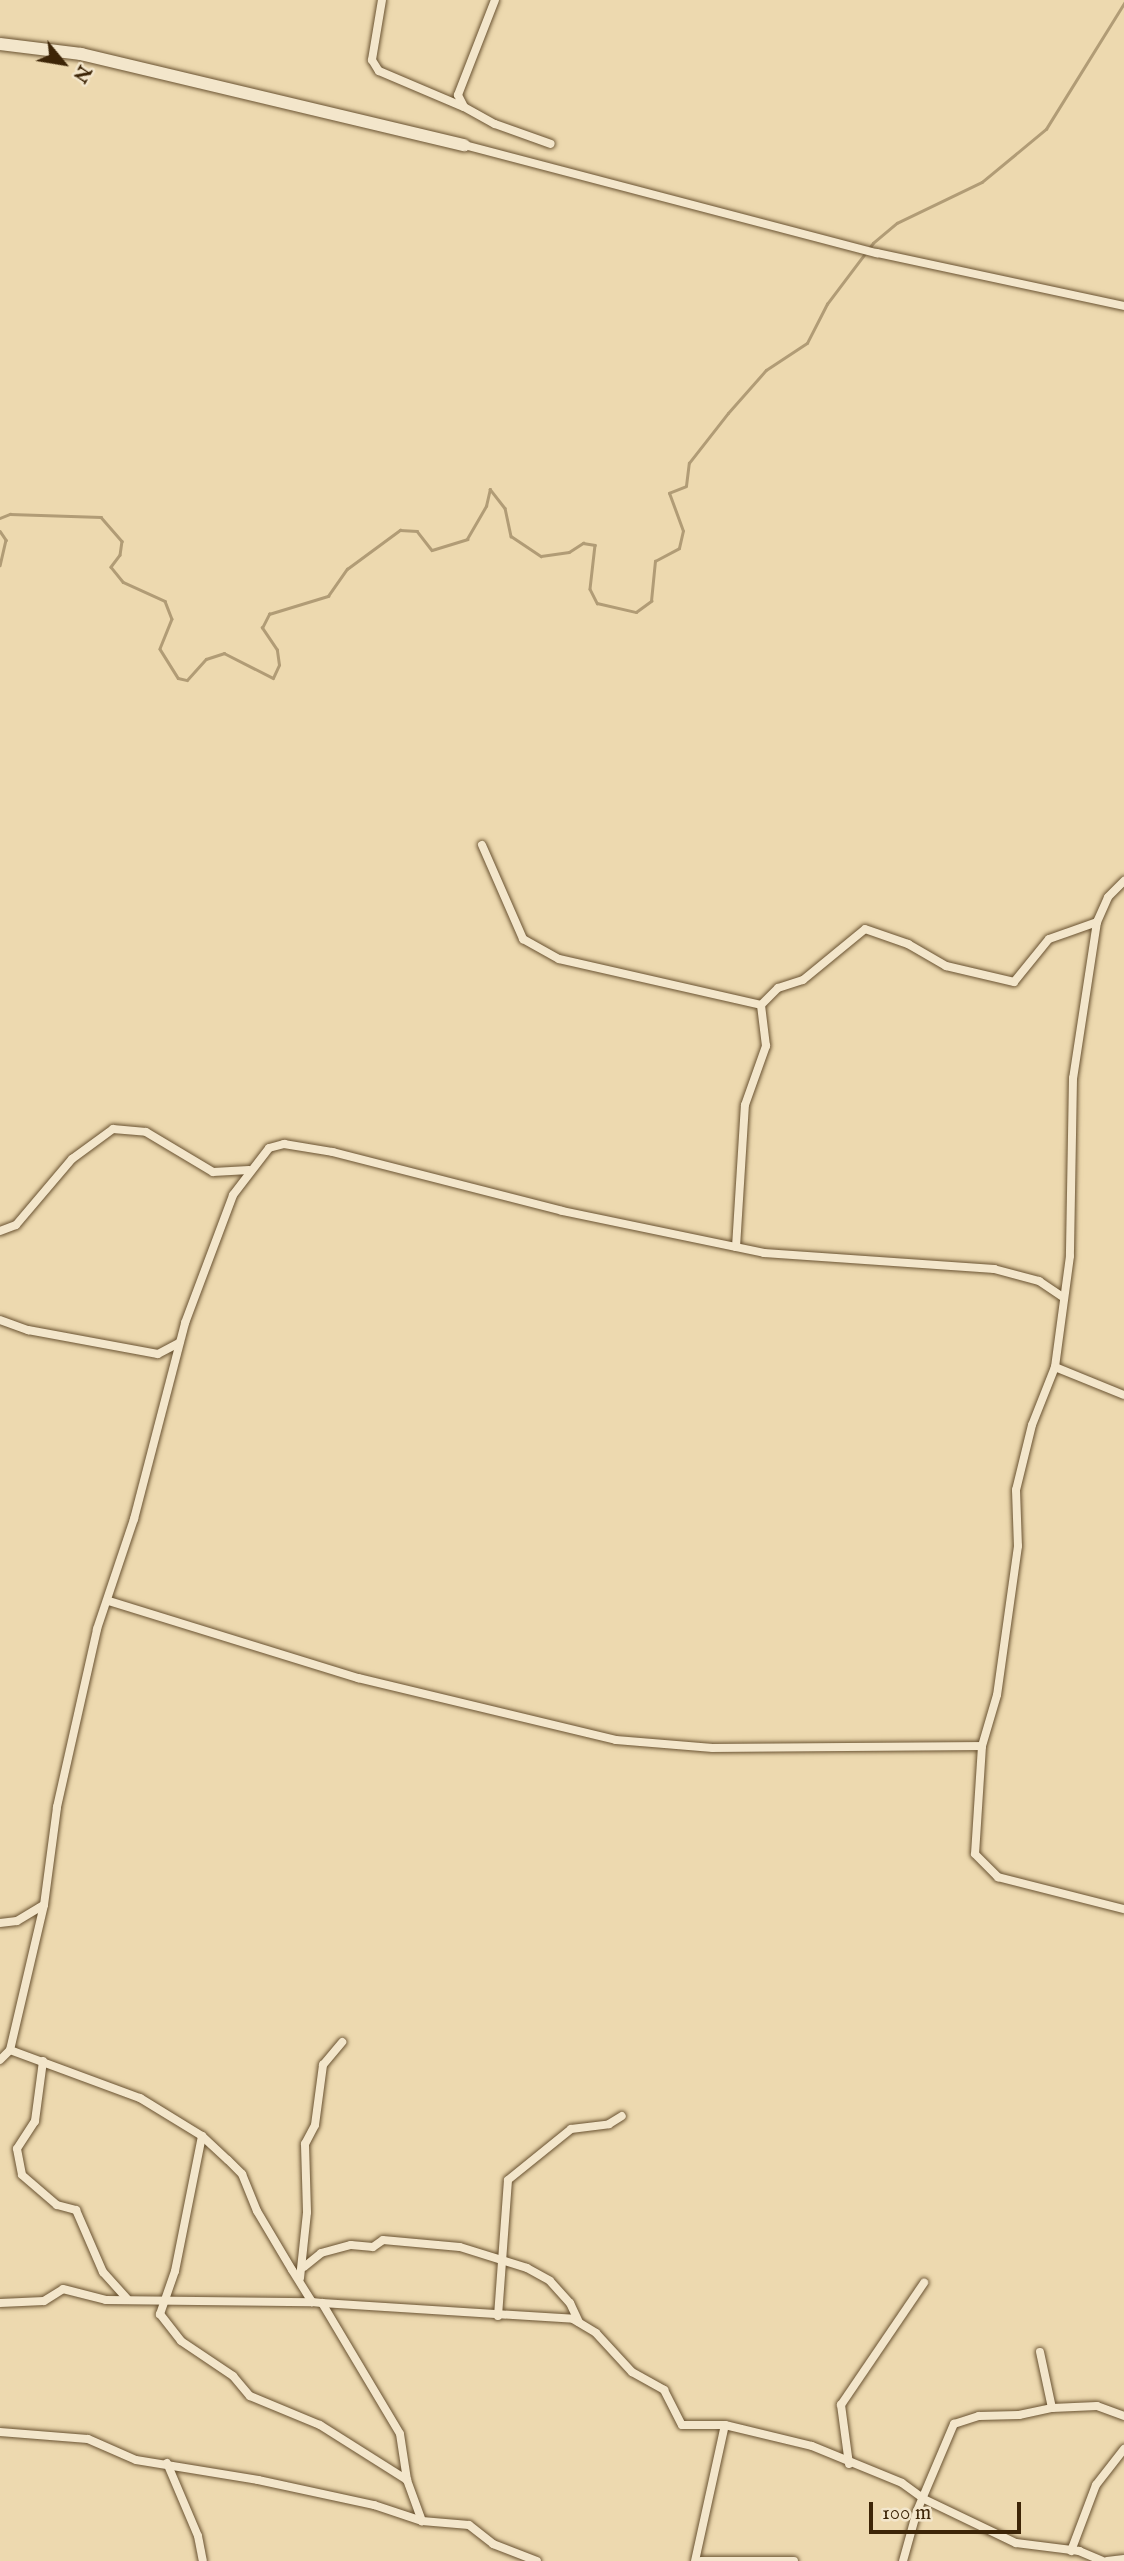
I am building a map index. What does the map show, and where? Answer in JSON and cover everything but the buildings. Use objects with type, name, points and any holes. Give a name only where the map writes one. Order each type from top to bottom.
[{"type":"street","points":[[382,0],[372,60],[379,71],[551,144]]},
{"type":"street","points":[[464,107],[458,94],[462,77],[495,0]]},
{"type":"street","points":[[0,44],[81,54],[467,146],[877,253],[1124,306]]},
{"type":"street","points":[[482,845],[523,939],[559,959],[761,1005]]},
{"type":"street","points":[[1124,881],[1108,897],[1097,922],[1073,1078],[1068,1164],[1073,1208],[1055,1367],[1032,1425],[1016,1490],[1018,1546],[1006,1645],[982,1746],[975,1854],[998,1877],[1124,1909]]},
{"type":"street","points":[[761,1005],[778,988],[803,981],[865,929],[908,944],[946,966],[1014,982],[1049,939],[1097,922]]},
{"type":"street","points":[[736,1247],[745,1105],[766,1046],[761,1005]]},
{"type":"street","points":[[0,1231],[16,1225],[72,1159],[113,1129],[146,1132],[213,1172],[249,1170]]},
{"type":"street","points":[[0,2060],[10,2050],[44,1905],[62,1780],[97,1629],[109,1601],[179,1343],[215,1236],[249,1170],[276,1146],[333,1152],[562,1211],[736,1247],[833,1259],[994,1269],[1039,1281],[1063,1298]]},
{"type":"street","points":[[0,1320],[28,1330],[158,1354],[179,1343]]},
{"type":"street","points":[[1055,1367],[1124,1395]]},
{"type":"street","points":[[109,1601],[358,1678],[616,1740],[713,1748],[982,1746]]},
{"type":"street","points":[[0,1923],[17,1921],[44,1905]]},
{"type":"street","points":[[300,2278],[304,2267],[305,2144],[315,2125],[323,2066],[342,2042]]},
{"type":"street","points":[[10,2050],[140,2098],[202,2136],[242,2174],[257,2211],[300,2278],[312,2302]]},
{"type":"street","points":[[43,2060],[34,2121],[17,2149],[22,2175],[57,2205],[76,2210],[103,2272],[127,2299]]},
{"type":"street","points":[[498,2316],[505,2260],[503,2221],[508,2180],[571,2129],[609,2124],[622,2116]]},
{"type":"street","points":[[202,2136],[160,2314],[181,2341],[233,2376],[250,2396],[320,2425],[407,2480]]},
{"type":"street","points":[[304,2267],[321,2253],[351,2245],[373,2247],[383,2240],[460,2247],[505,2260],[550,2281],[570,2303],[580,2324]]},
{"type":"street","points":[[849,2464],[841,2405],[924,2283]]},
{"type":"street","points":[[0,2303],[44,2301],[63,2289],[106,2300],[165,2298],[312,2302],[573,2319],[632,2372],[664,2390],[682,2425],[725,2425],[790,2439],[902,2483],[924,2499],[1016,2543],[1071,2551],[1104,2561],[1124,2558]]},
{"type":"street","points":[[322,2303],[400,2434],[407,2480],[422,2521]]},
{"type":"street","points":[[1040,2352],[1052,2408]]},
{"type":"street","points":[[903,2561],[954,2424],[979,2416],[1019,2415],[1052,2408],[1097,2406],[1124,2416]]},
{"type":"street","points":[[695,2561],[725,2425]]},
{"type":"street","points":[[0,2432],[88,2440],[136,2460],[167,2463],[198,2473],[258,2480],[361,2502],[422,2521],[469,2525],[493,2544],[537,2561]]},
{"type":"street","points":[[1071,2551],[1096,2485],[1124,2449]]},
{"type":"street","points":[[167,2463],[198,2536],[203,2561]]},
{"type":"street","points":[[701,2561],[794,2561]]},
{"type":"waterway","points":[[0,518],[10,514],[101,517],[122,541],[120,555],[111,567],[123,582],[165,601],[172,619],[160,649],[178,678],[187,680],[206,659],[224,653],[273,678],[279,665],[277,650],[262,628],[269,614],[328,596],[347,569],[400,530],[417,531],[432,550],[467,539],[486,506],[490,489],[505,508],[511,536],[541,556],[569,552],[583,543],[595,545],[590,589],[597,603],[636,612],[651,601],[655,561],[679,548],[683,531],[669,493],[686,486],[689,463],[728,413],[766,370],[807,343],[827,304],[873,243],[897,223],[982,182],[1046,129],[1124,3]]},
{"type":"waterway","points":[[0,531],[6,540],[0,565]]}]
